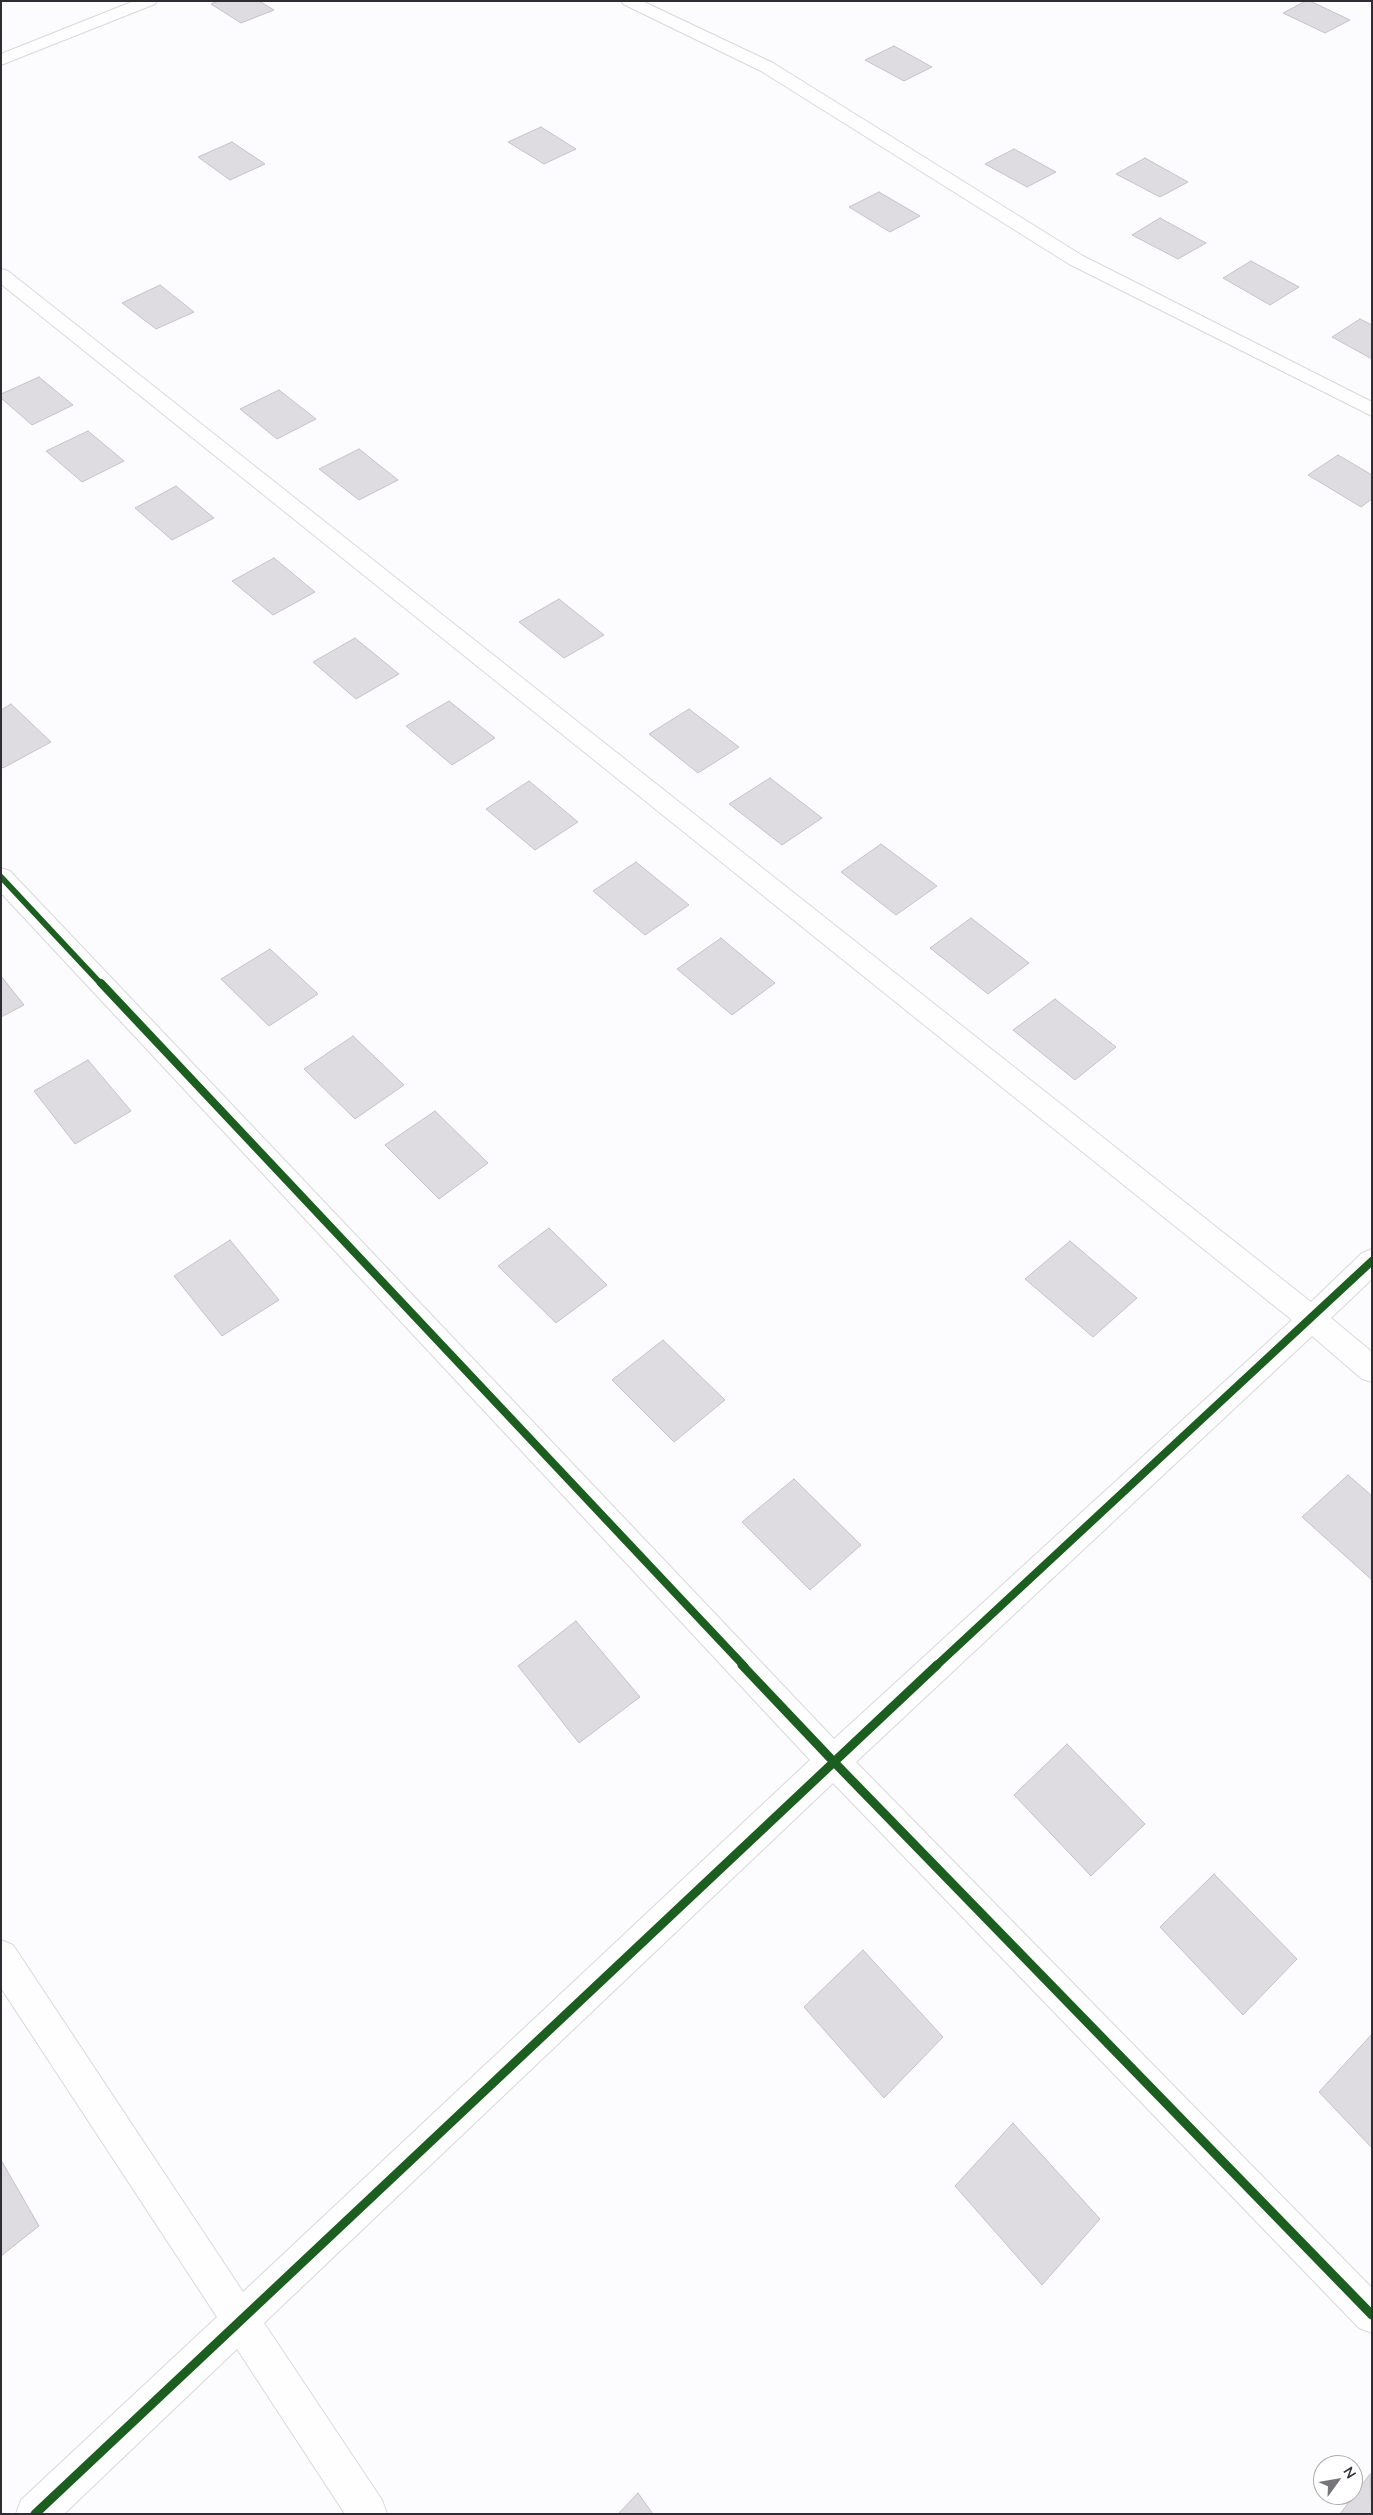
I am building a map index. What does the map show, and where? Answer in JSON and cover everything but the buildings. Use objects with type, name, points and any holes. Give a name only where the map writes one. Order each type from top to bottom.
[{"type":"street","points":[[1,60],[149,1]]},
{"type":"street","points":[[629,1],[767,67],[1076,260],[1372,410]]},
{"type":"street","points":[[1,275],[1312,1319],[1372,1370]]},
{"type":"street","points":[[1,877],[833,1761],[1372,2315]]},
{"type":"street","points":[[35,2514],[833,1761],[1312,1319],[1372,1261]]},
{"type":"street","points":[[1,1958],[368,2514]]},
{"type":"cycle path","points":[[1,877],[833,1761],[1372,2315]]},
{"type":"cycle path","points":[[35,2514],[833,1761],[1312,1319],[1372,1261]]}]
